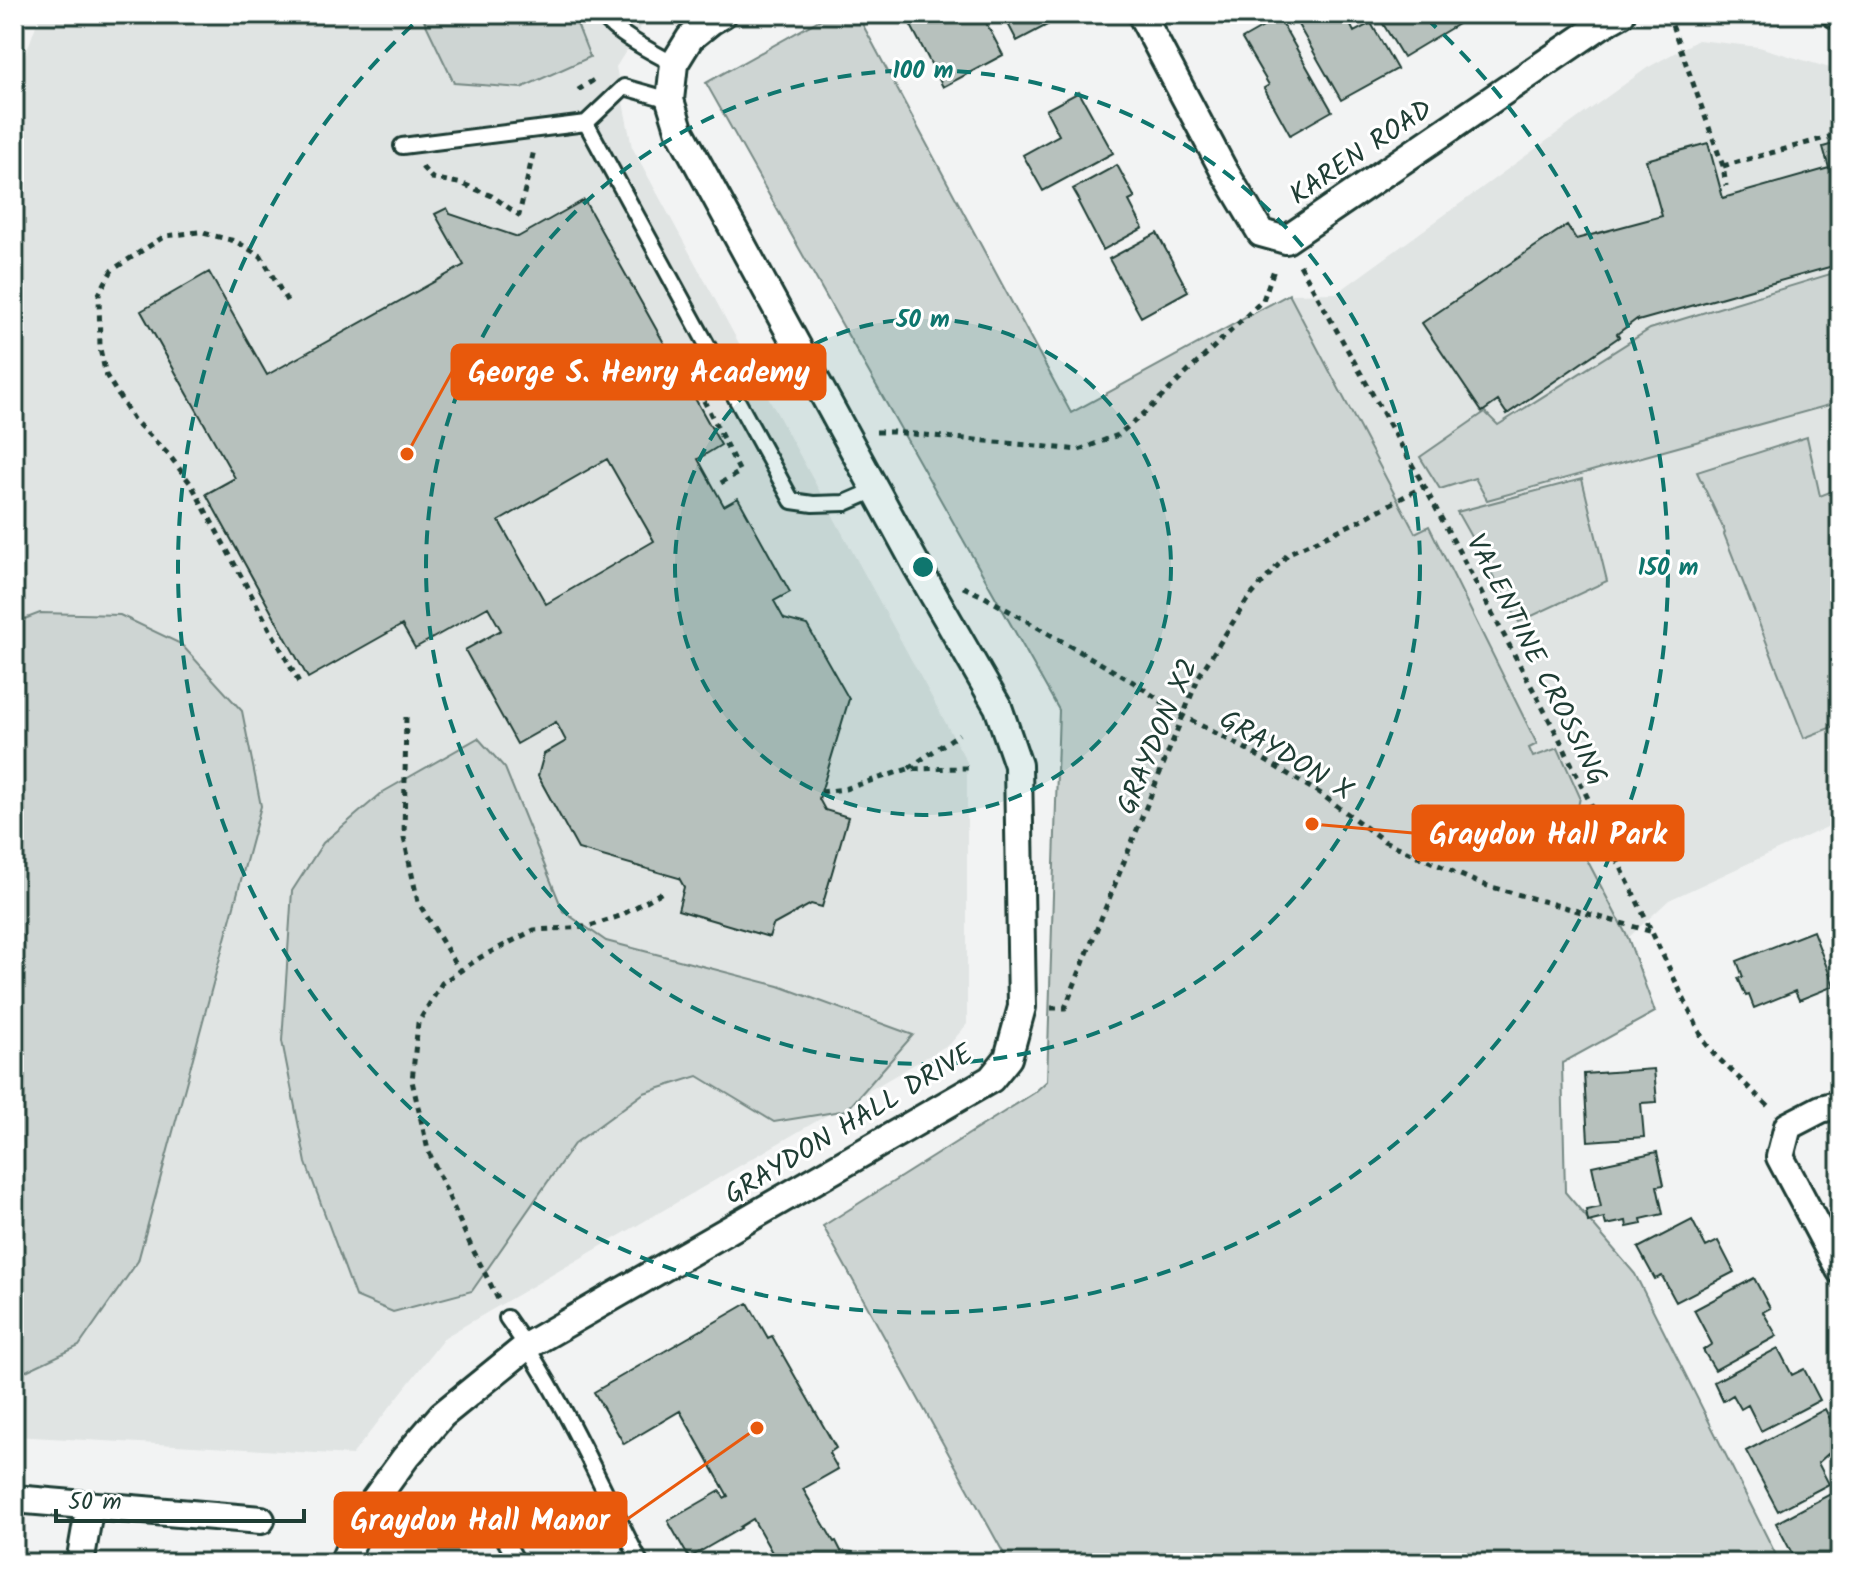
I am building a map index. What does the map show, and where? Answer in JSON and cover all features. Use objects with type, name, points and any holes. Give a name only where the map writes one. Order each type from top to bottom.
[{"type":"street","name":"KAREN ROAD","points":[[1141,14],[1223,169],[1261,233],[1286,240],[1621,14]]},
{"type":"street","points":[[674,64],[690,38],[715,16]]},
{"type":"street","name":"GRAYDON HALL DRIVE","points":[[343,1563],[365,1513],[442,1415],[527,1346],[991,1079],[1008,1058],[1022,1007],[1018,765],[998,707],[918,568],[679,129],[670,100],[674,64]]},
{"type":"street","points":[[1840,1104],[1821,1109],[1788,1126],[1780,1157],[1840,1270]]},
{"type":"street","points":[[14,1499],[261,1520]]},
{"type":"street","points":[[80,1563],[90,1505]]},
{"type":"lane","points":[[602,14],[604,20],[634,41],[674,64]]},
{"type":"lane","points":[[406,146],[586,123],[624,87],[670,100]]},
{"type":"lane","points":[[586,123],[792,501],[845,503],[875,490]]},
{"type":"lane","points":[[507,1318],[551,1387],[640,1562]]},
{"type":"lane","points":[[485,1506],[518,1563]]},
{"type":"path","points":[[1668,14],[1723,166],[1726,186]]},
{"type":"path","points":[[1723,166],[1840,134]]},
{"type":"path","points":[[406,146],[432,178],[463,184],[492,196],[519,215],[534,148],[546,148]]},
{"type":"path","points":[[287,301],[261,256],[235,241],[199,232],[165,236],[112,270],[99,294],[100,349],[106,375],[133,419],[169,455],[191,484],[301,686]]},
{"type":"path","points":[[850,444],[873,432],[893,432],[1079,450],[1118,435],[1263,300],[1286,240]]},
{"type":"path","name":"VALENTINE CROSSING","points":[[1286,240],[1424,486],[1560,740],[1704,1041],[1788,1126]]},
{"type":"path","points":[[694,370],[701,395],[740,472],[717,485]]},
{"type":"path","name":"GRAYDON X2","points":[[1022,1007],[1065,1008],[1199,676],[1247,600],[1289,553],[1361,520],[1424,486]]},
{"type":"path","name":"GRAYDON X","points":[[918,568],[983,596],[1133,682],[1183,716],[1321,794],[1384,841],[1481,884],[1653,932]]},
{"type":"path","points":[[406,717],[404,838],[418,902],[461,971]]},
{"type":"path","points":[[908,769],[959,734]]},
{"type":"path","points":[[821,792],[845,789],[908,769],[969,768]]},
{"type":"path","points":[[507,1318],[428,1150],[412,1081],[418,1023],[442,983],[481,957],[534,930],[587,927],[620,916],[666,890]]},
{"type":"shaded area","points":[[40,14],[649,14],[616,67],[632,147],[967,762],[967,1024],[951,1043],[445,1337],[352,1455],[14,1436],[14,87]]},
{"type":"shaded area","points":[[421,14],[573,14],[590,57],[521,88],[454,83]]},
{"type":"shaded area","points":[[830,14],[857,14],[1071,413],[1289,294],[1415,533],[1429,526],[1537,744],[1529,748],[1533,757],[1558,748],[1580,797],[1573,833],[1628,938],[1655,1012],[1562,1063],[1565,1192],[1635,1274],[1780,1563],[1009,1563],[823,1226],[1034,1093],[1047,1081],[1059,710],[706,83]]},
{"type":"shaded area","points":[[1698,40],[1759,47],[1840,71],[1840,821],[1669,900],[1628,938],[1289,294],[1337,293],[1647,68]]},
{"type":"shaded area","points":[[1840,271],[1840,402],[1487,500],[1475,478],[1440,489],[1420,457],[1485,412],[1498,425],[1650,329]]},
{"type":"shaded area","points":[[1807,437],[1820,496],[1840,488],[1840,724],[1804,738],[1725,532],[1697,472]]},
{"type":"shaded area","points":[[1582,479],[1607,581],[1519,622],[1457,512]]},
{"type":"shaded area","points":[[40,613],[120,615],[181,644],[242,711],[261,806],[138,1261],[79,1346],[26,1371],[14,1373],[14,623]]},
{"type":"shaded area","points":[[478,738],[505,768],[563,911],[606,941],[779,986],[913,1035],[847,1110],[774,1122],[698,1076],[644,1093],[574,1144],[472,1291],[393,1312],[355,1296],[306,1163],[282,1041],[292,891],[323,843],[383,792]]},
{"type":"building","points":[[905,14],[980,14],[1003,55],[943,87]]},
{"type":"building","points":[[1003,14],[1068,14],[1017,41]]},
{"type":"building","points":[[1314,14],[1345,14],[1354,32],[1371,23],[1397,69],[1341,100],[1297,23]]},
{"type":"building","points":[[1377,14],[1452,14],[1458,24],[1403,57]]},
{"type":"building","points":[[1279,18],[1332,111],[1290,135],[1264,88],[1269,85],[1242,39]]},
{"type":"building","points":[[1079,92],[1113,153],[1043,191],[1023,155],[1059,135],[1046,110]]},
{"type":"building","points":[[1840,142],[1840,264],[1637,319],[1617,334],[1619,337],[1507,414],[1498,401],[1482,412],[1422,323],[1567,225],[1576,239],[1662,216],[1646,160],[1708,143],[1723,198],[1829,168],[1823,147]]},
{"type":"building","points":[[1117,165],[1135,198],[1129,201],[1143,228],[1103,250],[1073,189]]},
{"type":"building","points":[[584,200],[721,445],[698,459],[724,506],[738,498],[790,592],[774,601],[784,619],[807,625],[849,699],[819,799],[825,810],[848,817],[822,907],[811,904],[773,925],[769,937],[678,910],[684,887],[679,878],[578,849],[538,776],[544,754],[566,741],[556,722],[517,744],[465,650],[501,630],[488,607],[415,648],[402,625],[308,678],[206,494],[235,478],[141,311],[209,272],[267,375],[464,265],[435,214],[447,208],[450,214],[518,237]],"holes":[[[607,459],[654,541],[546,604],[499,521]]]},
{"type":"building","points":[[1157,233],[1188,291],[1141,317],[1109,259]]},
{"type":"building","points":[[1813,931],[1834,986],[1799,1000],[1795,991],[1754,1008],[1738,978],[1743,977],[1737,961]]},
{"type":"building","points":[[1654,1069],[1657,1102],[1641,1103],[1644,1137],[1588,1141],[1584,1074]]},
{"type":"building","points":[[1657,1152],[1664,1185],[1657,1186],[1663,1214],[1641,1219],[1642,1224],[1627,1227],[1626,1221],[1606,1225],[1604,1218],[1588,1222],[1586,1210],[1601,1207],[1592,1166]]},
{"type":"building","points":[[1692,1220],[1706,1247],[1718,1241],[1734,1272],[1676,1302],[1662,1276],[1655,1279],[1638,1248]]},
{"type":"building","points":[[1754,1278],[1770,1308],[1763,1312],[1777,1336],[1715,1370],[1703,1350],[1712,1344],[1694,1310]]},
{"type":"building","points":[[748,1303],[768,1338],[772,1336],[836,1448],[829,1453],[838,1469],[803,1489],[834,1542],[841,1551],[853,1552],[859,1563],[778,1563],[753,1519],[689,1558],[668,1521],[720,1491],[724,1498],[728,1496],[680,1411],[624,1444],[594,1392]]},
{"type":"building","points":[[1778,1348],[1792,1375],[1804,1369],[1820,1400],[1761,1431],[1748,1405],[1741,1409],[1733,1395],[1723,1401],[1714,1382]]},
{"type":"building","points":[[1825,1409],[1840,1438],[1840,1443],[1818,1463],[1829,1484],[1778,1511],[1746,1451]]},
{"type":"building","points":[[1836,1491],[1840,1499],[1840,1563],[1797,1563],[1776,1523]]},
{"type":"place","name":"George S. Henry Academy","points":[[407,454]]},
{"type":"place","name":"Graydon Hall Park","points":[[1312,824]]},
{"type":"place","name":"Graydon Hall Manor","points":[[757,1428]]}]
